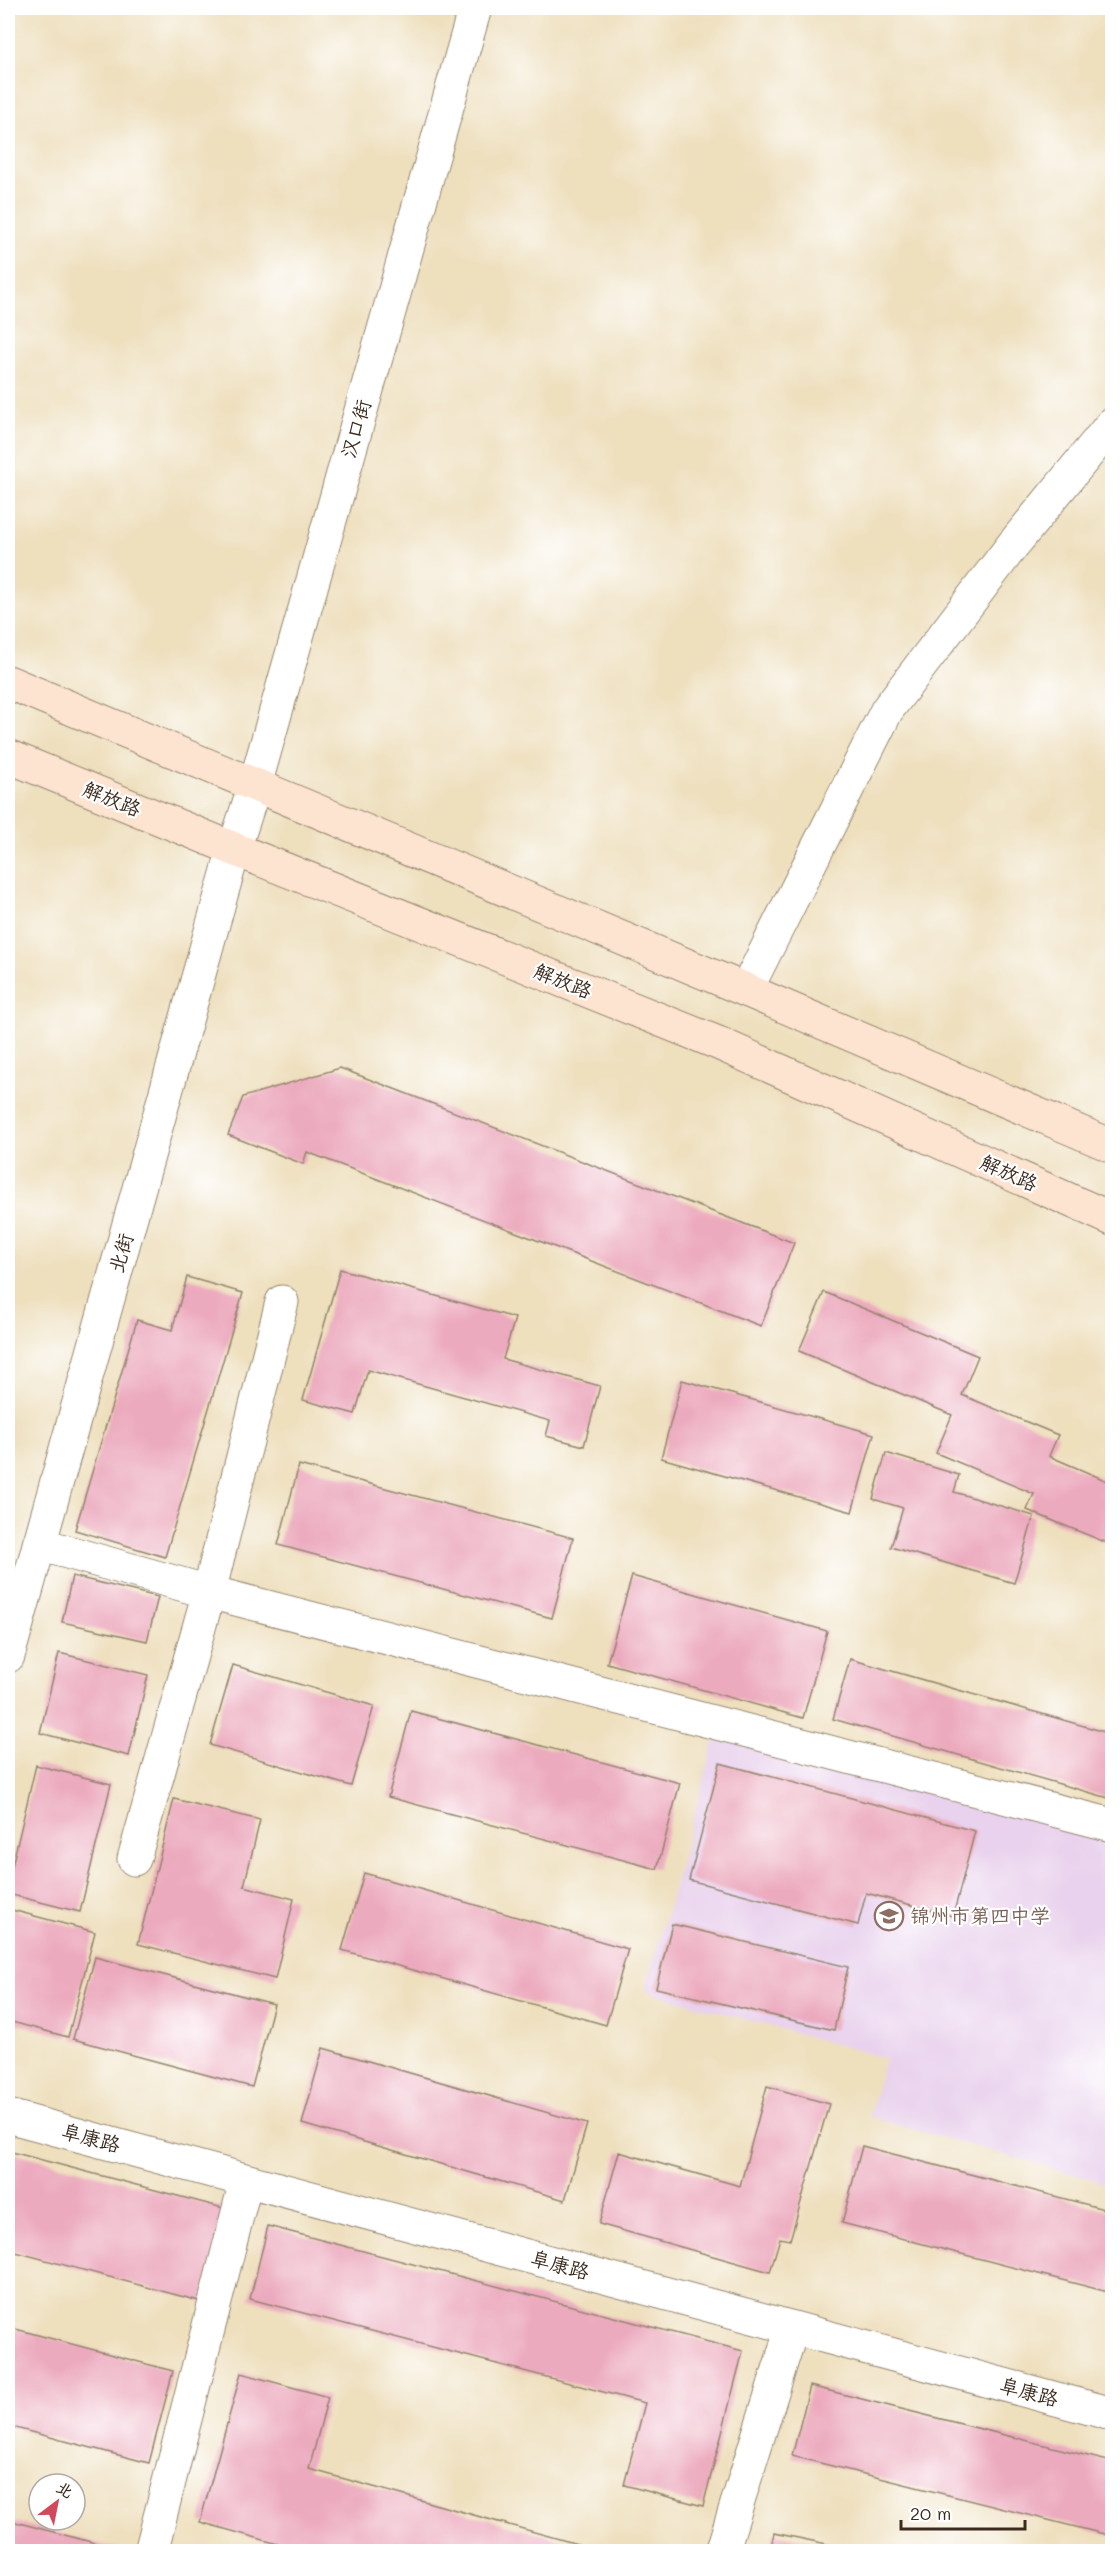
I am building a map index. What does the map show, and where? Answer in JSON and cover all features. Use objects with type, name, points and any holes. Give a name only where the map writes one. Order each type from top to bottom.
[{"type":"main road","points":[[8,682],[1113,1146]]},
{"type":"main road","name":"解放路","points":[[8,756],[718,1043],[1113,1220]]},
{"type":"street","name":"汉口街","points":[[234,849],[255,785],[475,8]]},
{"type":"street","points":[[746,990],[886,710],[1012,546],[1113,424]]},
{"type":"street","name":"北街","points":[[8,1656],[234,849]]},
{"type":"street","points":[[134,1859],[209,1592],[282,1302]]},
{"type":"street","points":[[39,1544],[209,1592],[1113,1825]]},
{"type":"street","name":"阜康路","points":[[8,2116],[1113,2414]]},
{"type":"street","points":[[151,2552],[246,2181]]},
{"type":"street","points":[[722,2552],[792,2328]]},
{"type":"shaded area","name":"锦州市第四中学","points":[[718,1729],[1112,1840],[1112,2185],[869,2117],[885,2058],[645,1991]]},
{"type":"building","points":[[340,1068],[794,1243],[761,1326],[307,1152],[303,1164],[228,1135],[243,1097]]},
{"type":"building","points":[[340,1269],[515,1318],[503,1359],[600,1386],[584,1446],[546,1436],[550,1421],[368,1370],[355,1414],[303,1400]]},
{"type":"building","points":[[187,1277],[243,1293],[165,1557],[75,1530],[137,1320],[172,1330]]},
{"type":"building","points":[[824,1292],[978,1356],[962,1395],[1058,1435],[1049,1456],[1112,1483],[1112,1545],[1027,1510],[1034,1494],[936,1453],[952,1415],[799,1351]]},
{"type":"building","points":[[682,1380],[874,1434],[852,1512],[661,1458]]},
{"type":"building","points":[[886,1453],[959,1475],[954,1492],[1034,1516],[1014,1583],[891,1547],[903,1508],[873,1499]]},
{"type":"building","points":[[299,1465],[573,1538],[552,1618],[278,1545]]},
{"type":"building","points":[[72,1576],[158,1597],[147,1641],[62,1622]]},
{"type":"building","points":[[632,1576],[827,1631],[803,1718],[607,1663]]},
{"type":"building","points":[[59,1653],[148,1675],[129,1756],[40,1733]]},
{"type":"building","points":[[850,1659],[1112,1734],[1112,1799],[833,1719]]},
{"type":"building","points":[[233,1665],[374,1706],[351,1786],[210,1745]]},
{"type":"building","points":[[411,1711],[680,1783],[657,1869],[388,1797]]},
{"type":"building","points":[[720,1763],[975,1831],[953,1916],[866,1893],[858,1925],[689,1880]]},
{"type":"building","points":[[36,1765],[111,1784],[80,1912],[8,1894],[8,1883]]},
{"type":"building","points":[[174,1799],[260,1820],[244,1886],[294,1899],[275,1979],[138,1944]]},
{"type":"building","points":[[364,1873],[628,1949],[606,2025],[342,1950]]},
{"type":"building","points":[[12,1910],[95,1932],[68,2037],[8,2021],[8,1927]]},
{"type":"building","points":[[672,1924],[848,1967],[834,2030],[656,1988]]},
{"type":"building","points":[[95,1957],[274,2004],[252,2087],[73,2039]]},
{"type":"building","points":[[323,2048],[587,2124],[565,2200],[302,2124]]},
{"type":"building","points":[[767,2086],[829,2104],[790,2240],[780,2238],[770,2272],[599,2224],[619,2152],[740,2186]]},
{"type":"building","points":[[862,2146],[1112,2211],[1112,2293],[842,2223]]},
{"type":"building","points":[[8,2151],[227,2209],[203,2302],[8,2250]]},
{"type":"building","points":[[268,2226],[743,2351],[703,2506],[624,2485],[645,2403],[250,2299]]},
{"type":"building","points":[[8,2327],[173,2371],[149,2463],[8,2426]]},
{"type":"building","points":[[241,2373],[328,2397],[309,2469],[606,2552],[306,2552],[200,2522]]},
{"type":"building","points":[[810,2386],[1112,2462],[1112,2536],[792,2456]]},
{"type":"building","points":[[8,2520],[27,2525],[27,2532],[53,2532],[125,2551],[125,2552],[8,2552]]},
{"type":"building","points":[[774,2533],[856,2550],[856,2552],[770,2552]]},
{"type":"place","name":"锦州市第四中学","points":[[889,1916]]}]
